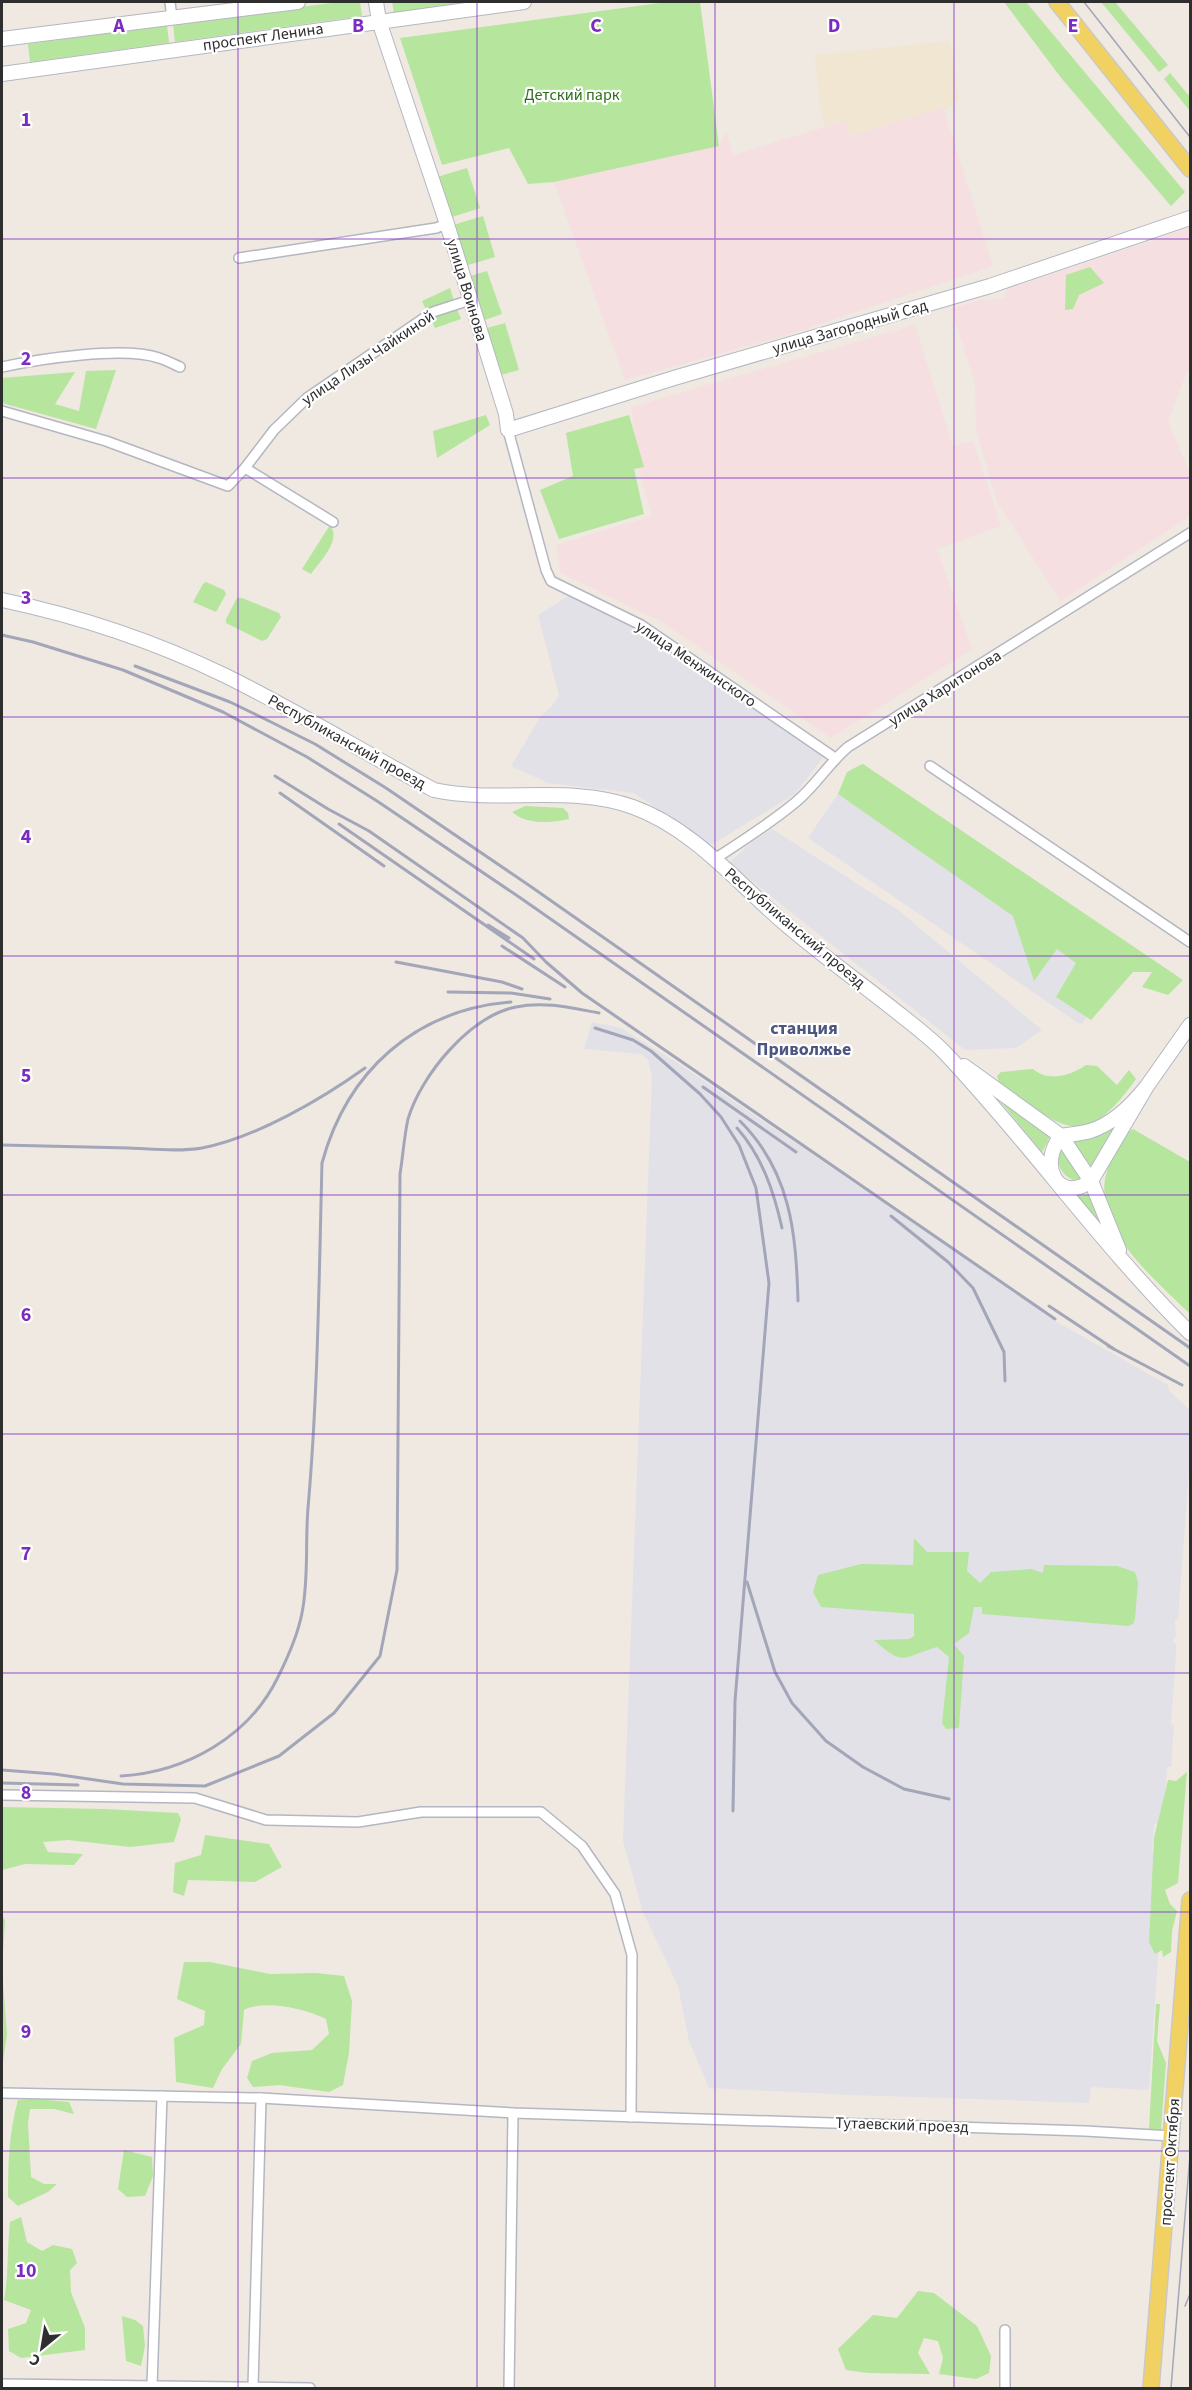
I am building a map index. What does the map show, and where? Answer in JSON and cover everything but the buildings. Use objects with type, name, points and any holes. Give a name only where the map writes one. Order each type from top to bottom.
[{"type":"main road","name":"проспект Ленина","points":[[2,39],[298,2]]},
{"type":"main road","name":"улица Воинова","points":[[376,2],[379,21],[447,224],[506,414],[508,430]]},
{"type":"main road","name":"проспект Ленина","points":[[2,74],[524,2]]},
{"type":"main road","points":[[1057,2],[1191,169]]},
{"type":"main road","name":"улица Загородный Сад","points":[[508,430],[674,378],[990,286],[1191,218]]},
{"type":"main road","name":"Республиканский проезд","points":[[2,600],[93,625],[179,655],[284,707],[435,790],[460,795],[594,797],[633,807],[660,819],[681,833],[793,931],[945,1053],[1061,1136],[1091,1181],[1124,1262]]},
{"type":"main road","points":[[1147,1086],[1115,1117],[1102,1126],[1061,1136],[1053,1145],[1050,1153],[1050,1171],[1053,1179],[1072,1189],[1083,1187],[1091,1181],[1147,1086],[1191,1025]]},
{"type":"main road","name":"Республиканский проезд","points":[[945,1053],[1086,1220],[1160,1303],[1191,1333]]},
{"type":"main road","name":"Республиканский проезд","points":[[1160,1303],[1191,1325]]},
{"type":"main road","name":"проспект Октября","points":[[1151,2388],[1191,1900]]},
{"type":"street","points":[[170,2],[172,18]]},
{"type":"street","points":[[239,258],[436,228],[447,224]]},
{"type":"street","name":"улица Лизы Чайкиной","points":[[2,411],[106,441],[228,486],[274,430],[307,398],[433,312],[470,300]]},
{"type":"street","points":[[2,367],[69,356],[124,354],[158,357],[180,368]]},
{"type":"street","name":"улица Воинова","points":[[508,430],[551,581]]},
{"type":"street","points":[[245,468],[333,522]]},
{"type":"street","name":"улица Харитонова","points":[[713,860],[797,802],[835,758],[848,747],[1191,533]]},
{"type":"street","name":"улица Менжинского","points":[[551,581],[641,625],[835,758]]},
{"type":"street","points":[[930,766],[1191,942]]},
{"type":"street","points":[[2,1795],[195,1798],[266,1820],[358,1822],[421,1812],[541,1812],[582,1846],[615,1894],[632,1955],[631,2117]]},
{"type":"street","name":"Тутаевский проезд","points":[[2,2093],[261,2098],[513,2113],[1085,2131],[1172,2136]]},
{"type":"street","points":[[152,2386],[162,2096]]},
{"type":"street","points":[[253,2387],[261,2098]]},
{"type":"street","points":[[508,2388],[513,2113]]},
{"type":"street","points":[[1005,2330],[1005,2388]]},
{"type":"street","points":[[2,2384],[310,2388]]},
{"type":"shaded area","points":[[950,41],[959,100],[945,111],[943,107],[850,136],[845,121],[825,126],[820,108],[815,55]]},
{"type":"shaded area","points":[[943,107],[993,266],[794,333],[625,380],[554,182],[719,146],[726,132],[733,155],[845,121],[851,136]]},
{"type":"shaded area","points":[[1189,228],[1190,372],[1186,374],[1168,421],[1190,474],[1190,516],[1061,601],[997,502],[976,430],[975,383],[951,309],[982,299],[989,301],[1005,297],[1006,290]]},
{"type":"shaded area","points":[[915,325],[953,446],[973,441],[1001,526],[937,549],[972,649],[831,738],[662,622],[561,573],[556,545],[652,516],[640,474],[631,407]]},
{"type":"shaded area","points":[[571,594],[638,628],[823,757],[795,794],[711,845],[634,793],[548,783],[511,766],[541,716],[559,695],[538,615]]},
{"type":"shaded area","points":[[844,785],[1117,971],[1081,1025],[808,838]]},
{"type":"shaded area","points":[[772,829],[898,910],[1042,1030],[1016,1048],[965,1050],[729,863],[752,842]]},
{"type":"shaded area","points":[[592,1022],[621,1028],[682,1066],[1000,1282],[1044,1309],[1043,1314],[1168,1385],[1169,1391],[1190,1410],[1190,1457],[1178,1620],[1175,1620],[1176,1637],[1173,1643],[1176,1643],[1176,1656],[1171,1724],[1174,1725],[1171,1767],[1167,1767],[1163,1825],[1154,1824],[1152,1853],[1160,1854],[1159,1943],[1149,2090],[1091,2087],[1089,2103],[709,2088],[689,2041],[678,1986],[643,1912],[623,1841],[652,1076],[648,1060],[641,1054],[584,1049]]},
{"type":"green space","points":[[339,2],[360,2],[362,16],[175,42],[173,24]]},
{"type":"green space","points":[[392,2],[476,2],[394,13]]},
{"type":"green space","name":"Детский парк","points":[[667,2],[700,2],[719,146],[554,182],[528,184],[509,148],[442,165],[400,38]]},
{"type":"green space","points":[[1004,2],[1026,2],[1185,192],[1171,206],[1062,79]]},
{"type":"green space","points":[[1101,2],[1115,2],[1168,65],[1159,72]]},
{"type":"green space","points":[[167,25],[169,43],[30,62],[28,44]]},
{"type":"green space","points":[[1170,73],[1190,97],[1190,111],[1164,79]]},
{"type":"green space","points":[[467,168],[480,208],[449,218],[437,177]]},
{"type":"green space","points":[[483,216],[495,257],[465,266],[453,225]]},
{"type":"green space","points":[[1090,267],[1104,283],[1079,295],[1073,309],[1065,310],[1066,275]]},
{"type":"green space","points":[[487,271],[502,314],[485,320],[470,276]]},
{"type":"green space","points":[[450,288],[454,301],[427,312],[422,301]]},
{"type":"green space","points":[[456,307],[461,319],[435,328],[430,317]]},
{"type":"green space","points":[[505,323],[519,370],[501,375],[487,328]]},
{"type":"green space","points":[[116,370],[96,429],[2,403],[2,378],[75,372],[55,404],[79,411],[86,371]]},
{"type":"green space","points":[[486,415],[490,425],[437,458],[433,431]]},
{"type":"green space","points":[[629,415],[644,467],[634,469],[644,514],[559,539],[540,490],[573,476],[566,433]]},
{"type":"green space","points":[[330,525],[333,531],[332,544],[311,574],[302,569]]},
{"type":"green space","points":[[206,582],[224,590],[226,594],[216,612],[193,602]]},
{"type":"green space","points":[[237,598],[279,613],[281,617],[267,639],[262,641],[226,623]]},
{"type":"green space","points":[[863,764],[1183,980],[1168,995],[1142,987],[1152,972],[1133,972],[1091,1020],[1056,997],[1076,963],[1057,949],[1034,981],[1013,916],[838,794],[847,772]]},
{"type":"green space","points":[[525,806],[563,808],[568,813],[569,819],[547,822],[532,821],[512,812]]},
{"type":"green space","points":[[1086,1065],[1097,1066],[1117,1085],[1129,1070],[1136,1079],[1117,1103],[1101,1118],[1086,1125],[1071,1126],[1056,1121],[999,1082],[997,1076],[1001,1072],[1033,1069],[1045,1075],[1059,1076]]},
{"type":"green space","points":[[995,1095],[1051,1135],[1042,1152]]},
{"type":"green space","points":[[1120,1121],[1105,1143],[1091,1172],[1069,1139]]},
{"type":"green space","points":[[1133,1129],[1190,1162],[1190,1314],[1140,1264],[1125,1245],[1113,1225],[1106,1203],[1105,1181],[1112,1158],[1123,1138]]},
{"type":"green space","points":[[1061,1146],[1082,1179],[1073,1180],[1061,1170],[1059,1156]]},
{"type":"green space","points":[[1091,1194],[1107,1237],[1073,1196]]},
{"type":"green space","points":[[914,1538],[927,1552],[969,1552],[967,1571],[980,1583],[991,1572],[1031,1569],[1043,1573],[1044,1565],[1117,1566],[1135,1572],[1138,1582],[1135,1619],[1133,1624],[1128,1626],[982,1614],[982,1607],[974,1607],[969,1633],[954,1644],[964,1656],[959,1728],[946,1729],[942,1723],[949,1657],[937,1647],[910,1657],[898,1657],[874,1640],[909,1639],[914,1636],[914,1614],[821,1607],[813,1592],[818,1575],[861,1564],[913,1565]]},
{"type":"green space","points":[[1187,1772],[1178,1883],[1165,1890],[1170,1904],[1177,1911],[1172,1931],[1171,1952],[1163,1957],[1162,1950],[1155,1954],[1149,1942],[1154,1838],[1168,1780],[1176,1781]]},
{"type":"green space","points":[[2,1807],[178,1813],[181,1819],[174,1842],[130,1847],[68,1840],[43,1842],[48,1852],[83,1854],[74,1865],[25,1864],[2,1870]]},
{"type":"green space","points":[[205,1835],[269,1844],[282,1867],[255,1882],[188,1880],[184,1896],[173,1892],[175,1863],[201,1855]]},
{"type":"green space","points":[[2,1913],[5,1921],[2,1969]]},
{"type":"green space","points":[[184,1962],[210,1962],[270,1974],[316,1973],[344,1976],[352,2001],[349,2053],[343,2085],[329,2092],[279,2085],[253,2087],[247,2078],[252,2061],[272,2053],[312,2050],[329,2034],[326,2019],[297,2009],[274,2005],[263,2005],[244,2010],[241,2044],[222,2069],[213,2088],[176,2082],[174,2038],[204,2025],[205,2011],[177,1999]]},
{"type":"green space","points":[[2,1969],[7,2034],[2,2069]]},
{"type":"green space","points":[[1156,2004],[1160,2004],[1157,2041],[1166,2063],[1161,2130],[1149,2129]]},
{"type":"green space","points":[[18,2100],[69,2102],[74,2114],[54,2109],[30,2109],[28,2123],[31,2177],[44,2184],[57,2184],[48,2192],[18,2206],[8,2197],[13,2124]]},
{"type":"green space","points":[[124,2150],[152,2157],[153,2176],[145,2196],[127,2197],[118,2189]]},
{"type":"green space","points":[[21,2217],[27,2242],[42,2251],[53,2245],[72,2249],[77,2263],[70,2270],[71,2292],[85,2328],[85,2350],[21,2358],[9,2351],[8,2329],[26,2323],[31,2310],[4,2300],[10,2222]]},
{"type":"green space","points":[[918,2291],[934,2293],[977,2326],[991,2356],[989,2373],[976,2379],[939,2374],[943,2358],[938,2341],[924,2338],[918,2353],[930,2374],[868,2373],[846,2370],[838,2349],[873,2315],[897,2318]]},
{"type":"green space","points":[[122,2316],[135,2320],[143,2326],[145,2346],[141,2366],[126,2361]]},
{"type":"tram line","points":[[1084,2],[1190,137]]},
{"type":"tram line","points":[[1171,2388],[1190,2155]]},
{"type":"tram line","points":[[1185,2306],[1190,2294]]},
{"type":"railway","points":[[2,635],[33,642],[123,670],[223,712],[307,757],[377,801],[522,899],[1190,1366]]},
{"type":"railway","points":[[135,666],[230,702],[315,744],[386,788],[530,886],[1190,1348]]},
{"type":"railway","points":[[275,776],[369,831],[523,938],[546,962],[582,993],[1055,1319]]},
{"type":"railway","points":[[280,793],[384,866]]},
{"type":"railway","points":[[339,824],[534,959]]},
{"type":"railway","points":[[488,925],[509,938]]},
{"type":"railway","points":[[502,946],[565,987]]},
{"type":"railway","points":[[396,962],[502,982],[522,989]]},
{"type":"railway","points":[[448,992],[511,993],[550,999]]},
{"type":"railway","points":[[121,1776],[145,1773],[192,1759],[233,1734],[266,1698],[282,1669],[298,1629],[306,1574],[316,1379],[322,1163],[333,1130],[349,1100],[367,1074],[390,1051],[416,1032],[444,1018],[476,1007],[511,1002]]},
{"type":"railway","points":[[2,1770],[54,1774],[123,1784],[205,1786],[279,1756],[334,1713],[380,1656],[397,1570],[400,1174],[408,1119],[414,1102],[436,1067],[465,1035],[482,1022],[499,1013],[526,1005],[558,1006],[599,1013]]},
{"type":"railway","points":[[595,1028],[633,1040],[651,1051],[700,1094],[721,1117],[739,1145],[756,1188],[769,1283],[735,1701],[733,1811]]},
{"type":"railway","points":[[2,1145],[175,1150],[202,1148],[244,1136],[287,1116],[365,1068]]},
{"type":"railway","points":[[703,1087],[796,1152]]},
{"type":"railway","points":[[740,1121],[757,1141],[780,1182],[792,1228],[798,1301]]},
{"type":"railway","points":[[737,1128],[753,1150],[766,1175],[782,1228]]},
{"type":"railway","points":[[891,1216],[948,1262],[973,1288],[1004,1352],[1005,1381]]},
{"type":"railway","points":[[1049,1306],[1114,1349]]},
{"type":"railway","points":[[1108,1346],[1182,1385]]},
{"type":"railway","points":[[747,1582],[775,1672],[792,1703],[826,1741],[863,1767],[904,1789],[949,1799]]},
{"type":"railway","points":[[2,1783],[78,1785]]},
{"type":"district","name":"станция Приволжье","points":[[804,1038]]}]
